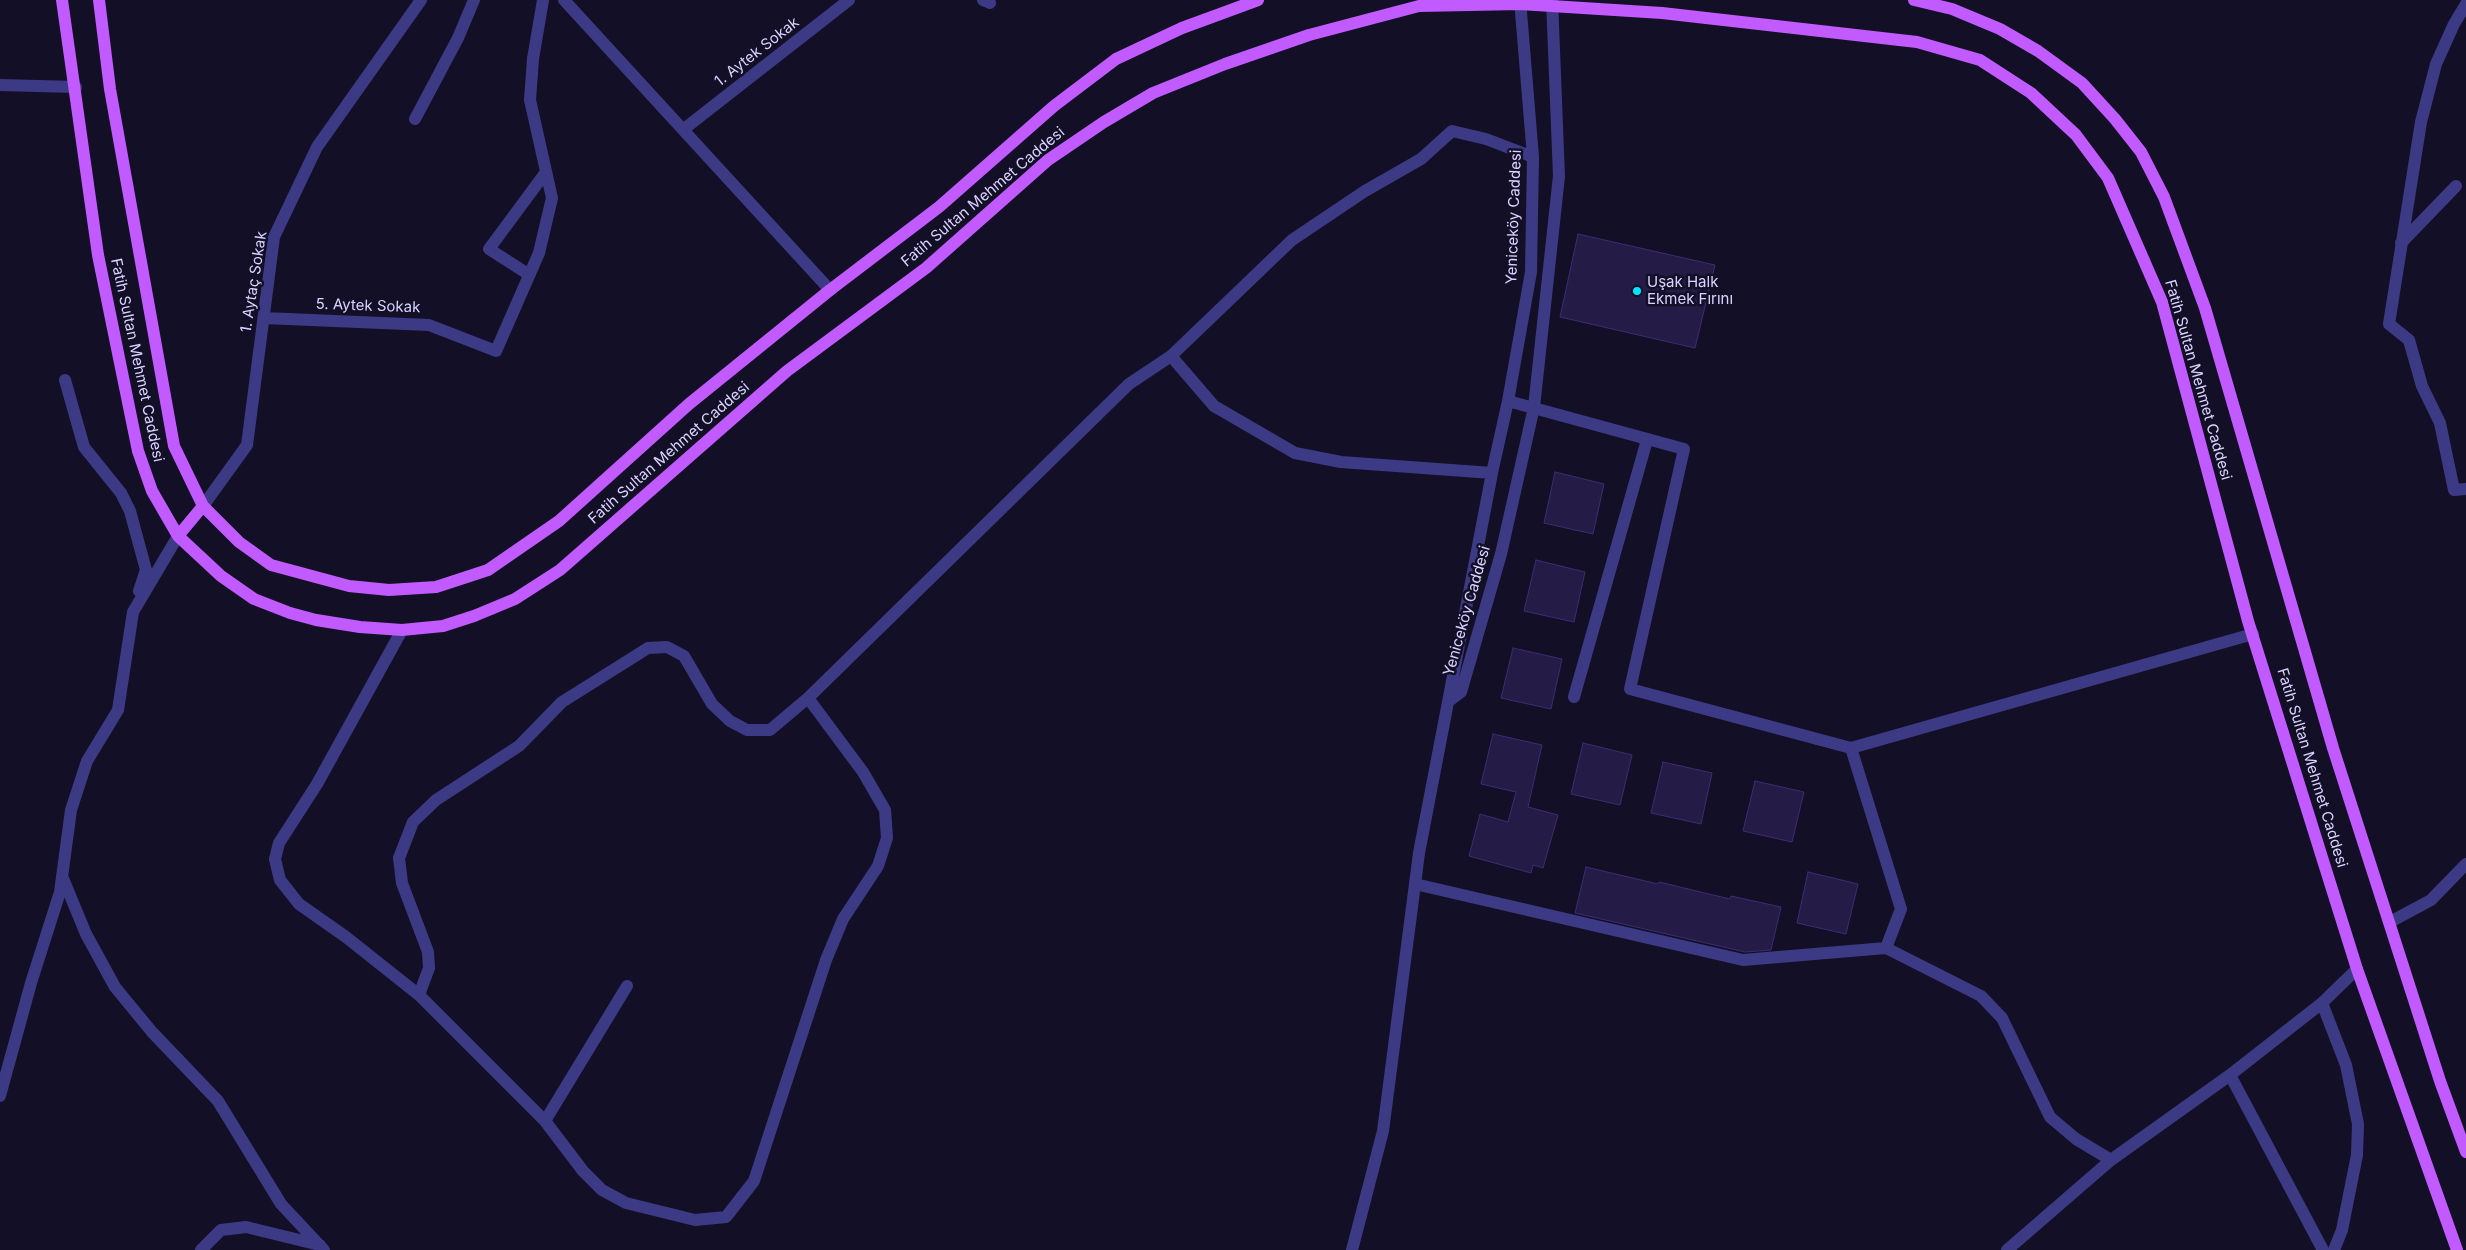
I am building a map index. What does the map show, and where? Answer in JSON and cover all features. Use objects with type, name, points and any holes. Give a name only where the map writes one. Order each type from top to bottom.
[{"type":"main road","name":"Fatih Sultan Mehmet Caddesi","points":[[62,0],[76,87],[98,255],[138,451],[152,491],[178,536],[221,576],[254,599],[290,613],[316,620],[360,627],[402,630],[443,626],[474,616],[515,599],[560,570],[787,371],[926,268],[1048,160],[1104,122],[1153,93],[1225,64],[1309,35],[1419,6],[1520,2],[1553,2],[1917,42],[1980,60],[2030,92],[2076,134],[2108,178],[2162,302],[2253,634],[2357,969],[2457,1250]]},
{"type":"main road","name":"Fatih Sultan Mehmet Caddesi","points":[[99,0],[110,89],[174,446],[203,506],[239,542],[271,565],[350,586],[389,590],[436,587],[488,570],[559,521],[689,404],[830,290],[939,208],[1054,106],[1116,60],[1182,28],[1258,0]]},
{"type":"main road","name":"Fatih Sultan Mehmet Caddesi","points":[[1914,0],[1952,9],[2000,29],[2038,51],[2082,83],[2115,119],[2141,152],[2153,174],[2181,240],[2205,308],[2333,748],[2440,1081],[2466,1152]]},
{"type":"main road","points":[[178,536],[203,506]]},
{"type":"street","points":[[415,119],[458,38],[474,0]]},
{"type":"street","points":[[543,0],[533,59],[530,100],[552,198],[539,253],[528,274],[489,249],[546,172]]},
{"type":"street","points":[[564,0],[830,290]]},
{"type":"street","name":"1. Aytek Sokak","points":[[684,129],[849,0]]},
{"type":"street","name":"1. Aytaç Sokak","points":[[203,506],[247,445],[274,237],[317,146],[419,1]]},
{"type":"street","name":"Yeniceköy Caddesi","points":[[1449,701],[1492,473],[1508,402],[1531,272],[1533,157],[1520,2]]},
{"type":"street","name":"Yeniceköy Caddesi","points":[[1449,701],[1460,692],[1501,554],[1534,407],[1559,176],[1553,2]]},
{"type":"street","points":[[2466,4],[2454,24],[2436,64],[2421,122],[2389,324],[2409,340],[2422,386],[2440,423],[2454,490],[2466,489]]},
{"type":"street","points":[[0,85],[76,87]]},
{"type":"street","points":[[419,995],[428,968],[428,952],[402,883],[399,858],[413,822],[436,800],[519,746],[562,702],[648,648],[667,647],[684,656],[712,704],[730,721],[747,730],[770,730],[808,698],[1129,384],[1171,356],[1292,240],[1365,192],[1421,159],[1452,131],[1486,138],[1533,157]]},
{"type":"street","points":[[2402,243],[2456,186]]},
{"type":"street","name":"5. Aytek Sokak","points":[[264,318],[429,325],[496,351],[528,274]]},
{"type":"street","points":[[1171,356],[1214,406],[1295,453],[1341,462],[1492,473]]},
{"type":"street","points":[[0,1096],[31,983],[60,892],[71,810],[87,761],[118,710],[132,612],[146,570],[137,531],[121,493],[84,447],[65,380]]},
{"type":"street","points":[[1508,402],[1534,407],[1684,449],[1630,689],[1851,748],[2253,634]]},
{"type":"street","points":[[1574,697],[1647,440]]},
{"type":"street","points":[[132,612],[178,536]]},
{"type":"street","points":[[402,630],[317,784],[279,843],[275,860],[280,880],[299,904],[346,937],[419,995],[545,1121],[602,1190],[626,1203],[695,1220],[726,1217],[754,1181],[826,960],[843,919],[878,866],[887,838],[885,810],[863,772],[808,698]]},
{"type":"street","points":[[1352,1250],[1383,1131],[1419,853],[1449,701]]},
{"type":"street","points":[[1851,748],[1901,909],[1886,948]]},
{"type":"street","points":[[2390,922],[2432,900],[2466,864]]},
{"type":"street","points":[[62,876],[86,934],[114,987],[152,1032],[218,1101],[281,1204],[322,1248]]},
{"type":"street","points":[[1415,884],[1742,960],[1886,948],[1981,996],[2002,1018],[2050,1117],[2076,1139],[2111,1160]]},
{"type":"street","points":[[2007,1250],[2111,1160],[2230,1075],[2322,1003],[2357,969]]},
{"type":"street","points":[[545,1121],[627,986]]},
{"type":"street","points":[[2322,1003],[2346,1065],[2358,1124],[2357,1155],[2342,1230],[2334,1250]]},
{"type":"street","points":[[2230,1075],[2323,1250]]},
{"type":"street","points":[[201,1250],[221,1230],[246,1226],[322,1248]]},
{"type":"building","name":"Uşak Halk Ekmek Fırını","points":[[1578,234],[1715,265],[1695,348],[1560,317]]},
{"type":"building","points":[[1555,472],[1604,484],[1593,534],[1544,523]]},
{"type":"building","points":[[1536,560],[1585,572],[1574,622],[1524,611]]},
{"type":"building","points":[[1513,648],[1562,659],[1551,709],[1501,698]]},
{"type":"building","points":[[1493,734],[1542,745],[1528,807],[1558,815],[1543,868],[1533,865],[1531,873],[1469,856],[1480,814],[1508,822],[1516,792],[1481,784]]},
{"type":"building","points":[[1583,743],[1632,755],[1620,805],[1571,794]]},
{"type":"building","points":[[1663,762],[1712,773],[1701,824],[1651,813]]},
{"type":"building","points":[[1755,781],[1804,792],[1792,842],[1743,831]]},
{"type":"building","points":[[1586,867],[1730,899],[1731,896],[1781,907],[1771,950],[1745,952],[1575,913]]},
{"type":"building","points":[[1808,872],[1858,884],[1846,934],[1797,923]]},
{"type":"place","name":"Uşak Halk Ekmek Fırını","points":[[1637,291]]}]
